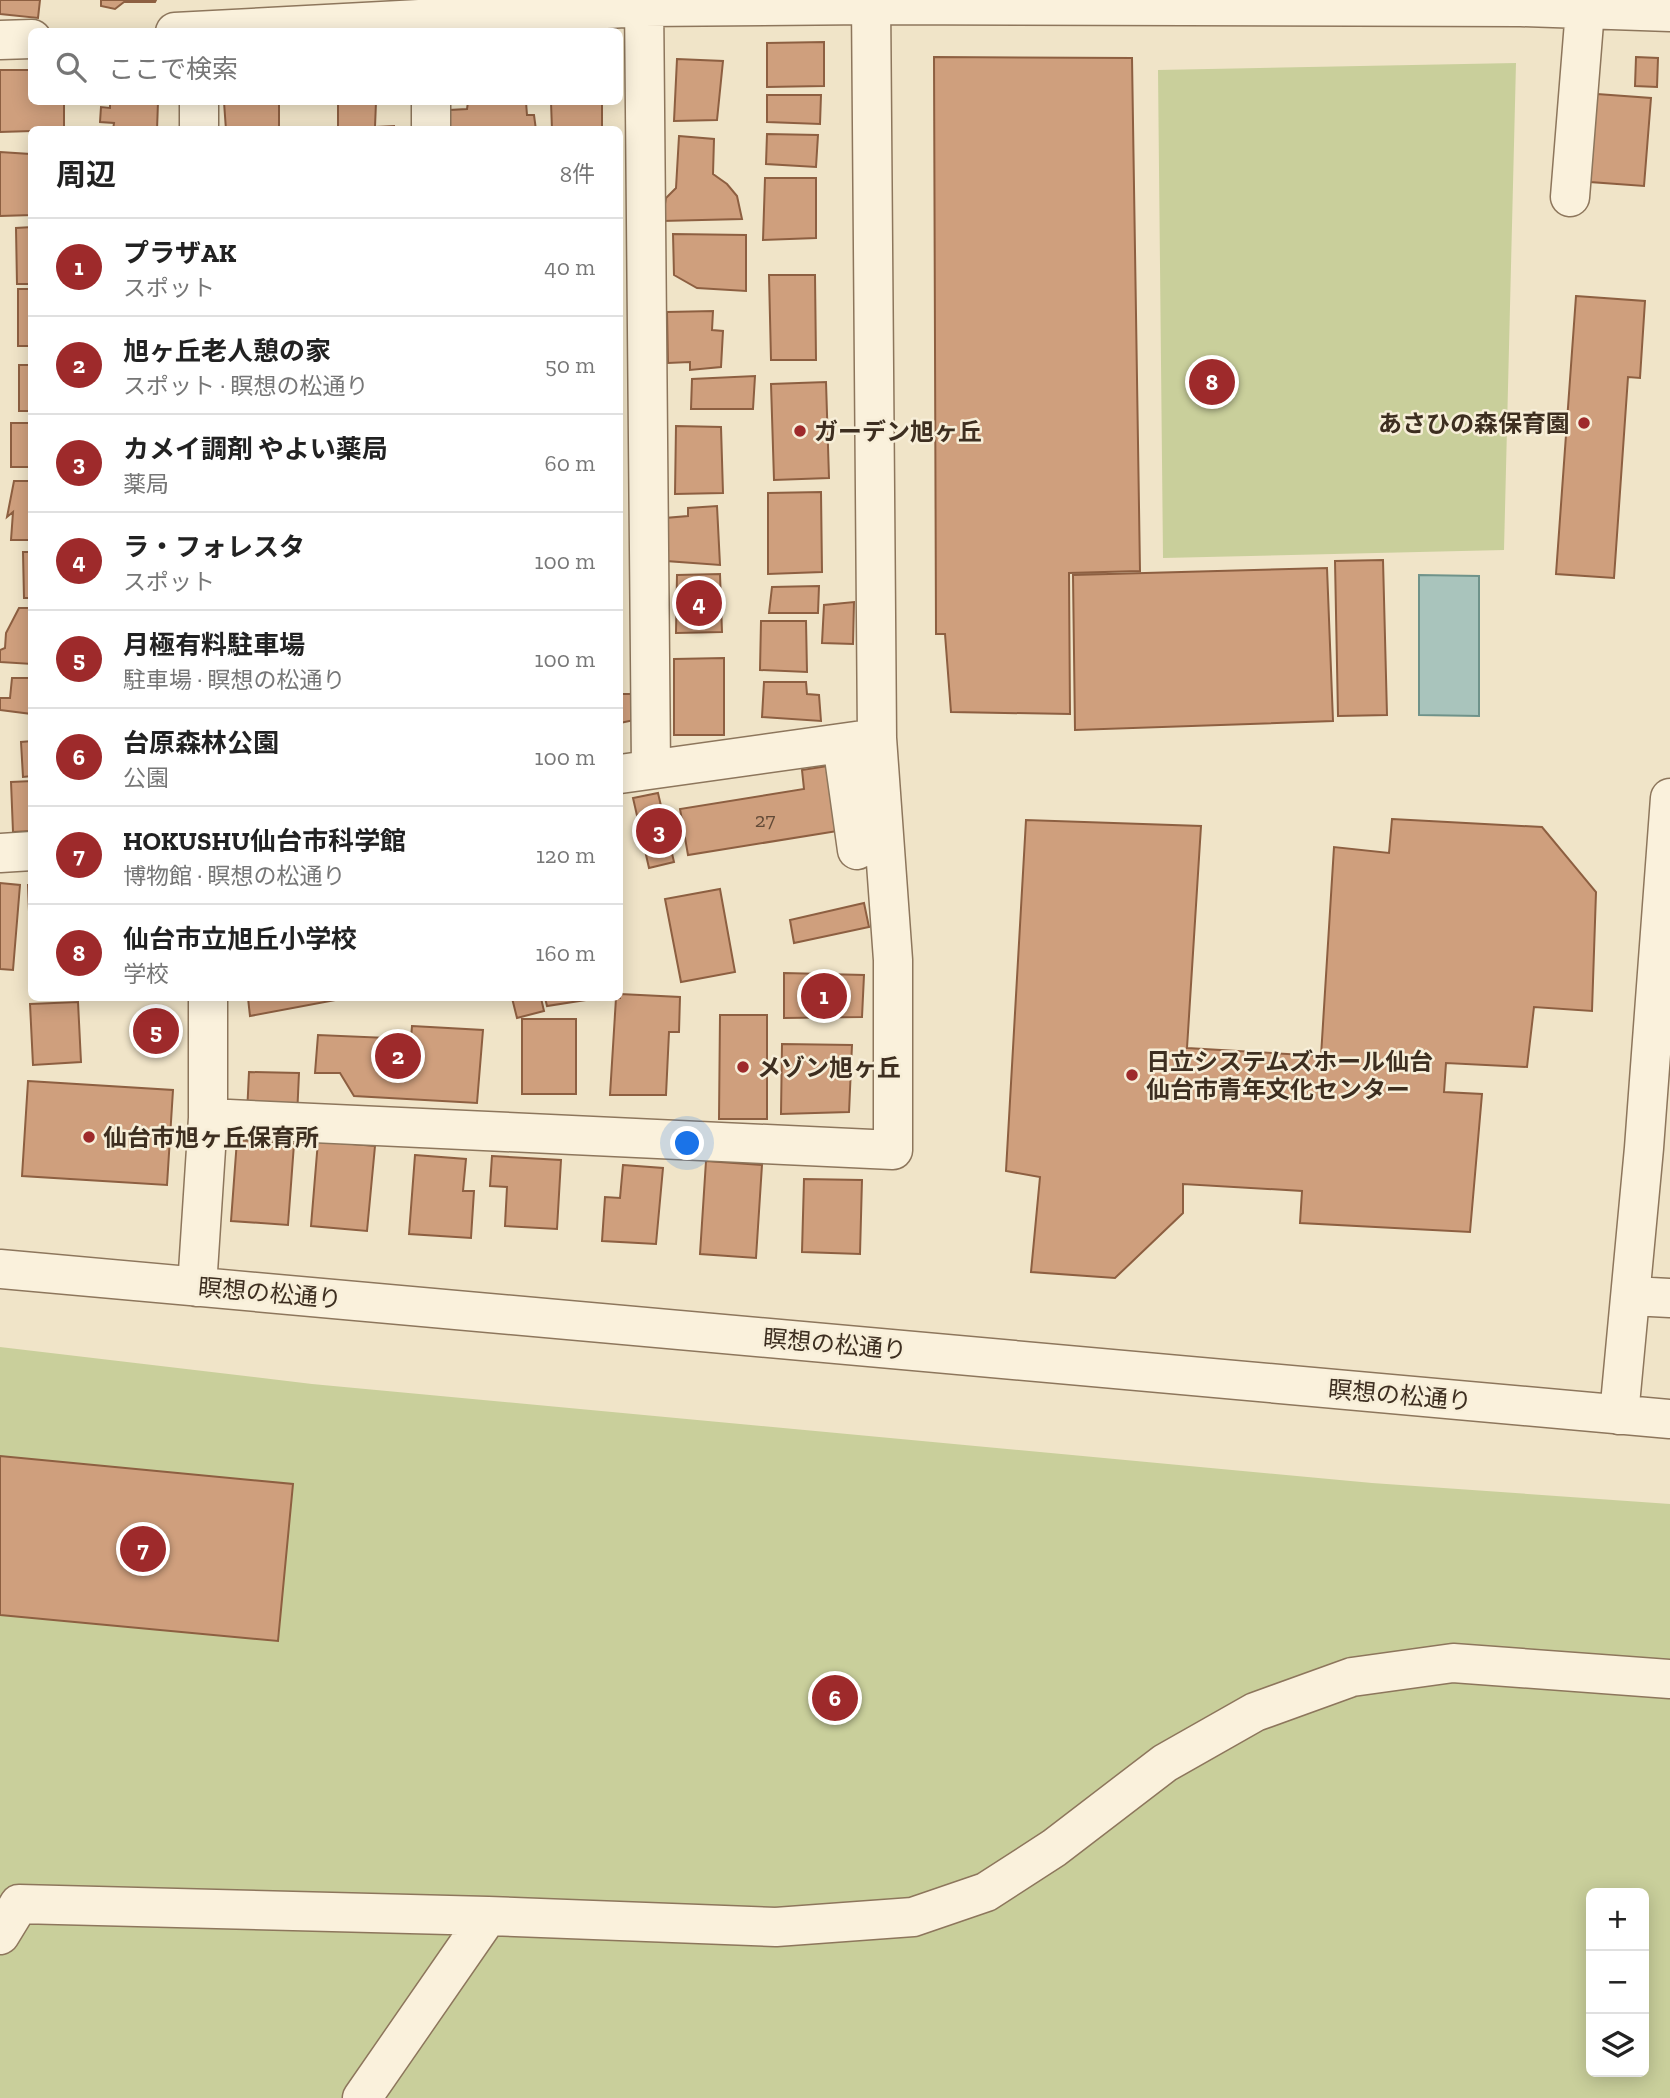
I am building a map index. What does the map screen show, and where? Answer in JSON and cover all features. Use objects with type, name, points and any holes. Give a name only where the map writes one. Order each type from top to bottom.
[{"type":"street","points":[[857,850],[871,2]]},
{"type":"street","points":[[192,23],[430,17],[644,4],[871,2],[1521,4],[1585,10],[1670,12]]},
{"type":"street","points":[[644,4],[635,771],[859,740]]},
{"type":"street","points":[[1570,197],[1585,10]]},
{"type":"street","points":[[0,40],[28,38]]},
{"type":"street","points":[[199,105],[200,126]]},
{"type":"street","points":[[431,105],[431,126]]},
{"type":"street","points":[[208,1118],[893,1150],[894,960],[859,740]]},
{"type":"street","points":[[1619,1415],[1632,1296],[1657,1149],[1670,798]]},
{"type":"street","points":[[0,853],[28,851]]},
{"type":"street","points":[[197,1287],[208,1118],[208,1001]]},
{"type":"street","name":"瞑想の松通り","points":[[0,1269],[1670,1419]]},
{"type":"street","points":[[1632,1296],[1670,1298]]},
{"type":"street","points":[[0,1935],[19,1904],[488,1916],[776,1927],[913,1917],[986,1892],[1054,1849],[1165,1763],[1255,1712],[1352,1677],[1455,1656],[1670,1679]]},
{"type":"street","points":[[362,2098],[488,1916]]},
{"type":"green space","points":[[1516,63],[1504,550],[1163,558],[1158,70]]},
{"type":"green space","points":[[0,1347],[312,1384],[1372,1483],[1670,1504],[1670,2098],[0,2098]]},
{"type":"water","points":[[1419,575],[1479,576],[1479,716],[1419,715]]},
{"type":"building","points":[[0,0],[40,0],[38,18],[0,14]]},
{"type":"building","points":[[101,0],[156,0],[124,2],[115,9],[101,6]]},
{"type":"building","points":[[824,42],[824,86],[767,87],[767,43]]},
{"type":"building","points":[[934,57],[1132,58],[1140,571],[1069,573],[1070,714],[951,712],[945,634],[936,634]]},
{"type":"building","points":[[1636,57],[1658,58],[1657,87],[1635,86]]},
{"type":"building","points":[[677,59],[723,61],[717,120],[674,121]]},
{"type":"building","points":[[0,70],[28,70],[28,105],[64,105],[64,126],[28,126],[28,131],[0,132]]},
{"type":"building","points":[[1597,94],[1651,98],[1644,186],[1590,182]]},
{"type":"building","points":[[767,95],[821,95],[820,124],[767,122]]},
{"type":"building","points":[[110,105],[158,105],[157,126],[114,126],[114,123],[100,122],[101,107],[110,108]]},
{"type":"building","points":[[224,105],[279,105],[279,126],[226,126]]},
{"type":"building","points":[[338,105],[376,105],[375,126],[338,126]]},
{"type":"building","points":[[468,105],[526,105],[527,115],[534,115],[535,126],[449,126],[449,110],[467,109]]},
{"type":"building","points":[[551,105],[602,105],[602,126],[552,126]]},
{"type":"building","points":[[767,134],[818,135],[816,167],[766,164]]},
{"type":"building","points":[[679,136],[714,139],[713,174],[737,196],[742,219],[662,221],[666,198],[676,188]]},
{"type":"building","points":[[0,152],[28,154],[28,215],[0,216]]},
{"type":"building","points":[[765,178],[816,178],[816,238],[763,240]]},
{"type":"building","points":[[28,227],[28,284],[17,284],[16,228]]},
{"type":"building","points":[[673,234],[746,235],[746,291],[697,288],[674,275]]},
{"type":"building","points":[[769,275],[815,275],[816,360],[771,360]]},
{"type":"building","points":[[18,289],[28,289],[28,346],[18,346]]},
{"type":"building","points":[[1576,296],[1645,301],[1640,378],[1628,377],[1614,578],[1556,574]]},
{"type":"building","points":[[713,311],[712,330],[723,331],[721,367],[690,370],[690,362],[668,363],[667,312]]},
{"type":"building","points":[[19,365],[28,365],[28,411],[19,411]]},
{"type":"building","points":[[755,376],[753,409],[691,409],[692,379]]},
{"type":"building","name":"ガーデン旭ヶ丘","points":[[826,382],[829,478],[774,480],[771,384]]},
{"type":"building","points":[[11,423],[28,423],[28,467],[11,467]]},
{"type":"building","points":[[676,426],[721,427],[723,493],[675,494]]},
{"type":"building","points":[[14,481],[28,481],[28,540],[11,540],[13,512],[7,517]]},
{"type":"building","points":[[821,492],[822,572],[768,574],[768,493]]},
{"type":"building","points":[[717,506],[720,565],[666,561],[665,518],[688,516],[688,508]]},
{"type":"building","points":[[23,552],[28,552],[28,598],[24,598]]},
{"type":"building","points":[[1383,560],[1387,715],[1338,716],[1335,561]]},
{"type":"building","points":[[1327,568],[1333,721],[1075,730],[1073,575]]},
{"type":"building","points":[[720,574],[722,632],[676,633],[677,575]]},
{"type":"building","points":[[819,586],[818,613],[769,613],[772,587]]},
{"type":"building","points":[[854,602],[853,644],[822,643],[824,605]]},
{"type":"building","points":[[19,608],[28,608],[28,664],[0,662],[0,650],[5,648],[6,633]]},
{"type":"building","points":[[761,621],[806,621],[807,672],[760,670]]},
{"type":"building","points":[[724,658],[724,735],[674,735],[674,659]]},
{"type":"building","points":[[12,678],[28,678],[28,714],[0,710],[0,698],[10,698]]},
{"type":"building","points":[[764,682],[806,682],[807,694],[819,695],[821,721],[762,717]]},
{"type":"building","points":[[623,694],[638,694],[639,719],[623,722]]},
{"type":"building","points":[[28,741],[28,776],[23,777],[21,742]]},
{"type":"building","points":[[840,764],[850,829],[688,855],[680,809],[804,789],[802,770]]},
{"type":"building","points":[[28,781],[28,831],[13,832],[11,782]]},
{"type":"building","points":[[658,793],[674,862],[649,868],[633,798]]},
{"type":"building","points":[[1392,819],[1542,827],[1596,892],[1592,1011],[1534,1007],[1527,1067],[1446,1063],[1444,1092],[1482,1094],[1470,1232],[1300,1223],[1302,1191],[1183,1184],[1183,1213],[1115,1278],[1031,1272],[1040,1177],[1006,1171],[1026,820],[1201,826],[1187,1048],[1321,1056],[1334,847],[1389,853]]},
{"type":"building","points":[[0,883],[20,885],[13,970],[0,969]]},
{"type":"building","points":[[720,889],[735,972],[681,982],[665,899]]},
{"type":"building","points":[[864,903],[869,927],[794,943],[790,920]]},
{"type":"building","points":[[784,973],[864,975],[862,1017],[784,1018]]},
{"type":"building","points":[[623,994],[680,997],[679,1032],[669,1032],[666,1095],[610,1095],[616,1001],[623,1001]]},
{"type":"building","points":[[248,1001],[330,1001],[250,1016]]},
{"type":"building","points":[[513,1001],[542,1001],[544,1011],[517,1018]]},
{"type":"building","points":[[546,1001],[579,1001],[547,1006]]},
{"type":"building","points":[[78,1002],[81,1062],[33,1065],[30,1004]]},
{"type":"building","name":"メゾン旭ヶ丘","points":[[720,1015],[767,1015],[767,1119],[719,1119]]},
{"type":"building","points":[[522,1019],[576,1019],[576,1094],[522,1094]]},
{"type":"building","points":[[412,1026],[483,1030],[477,1103],[354,1096],[340,1073],[315,1073],[318,1035],[411,1039]]},
{"type":"building","points":[[782,1044],[852,1045],[849,1112],[781,1114]]},
{"type":"building","points":[[249,1072],[299,1073],[297,1117],[247,1114]]},
{"type":"building","name":"仙台市旭ヶ丘保育所","points":[[28,1081],[173,1090],[167,1185],[22,1176]]},
{"type":"building","points":[[237,1140],[294,1144],[288,1225],[231,1221]]},
{"type":"building","points":[[318,1141],[375,1146],[367,1231],[311,1226]]},
{"type":"building","points":[[415,1155],[466,1159],[463,1191],[474,1191],[471,1238],[409,1234]]},
{"type":"building","points":[[492,1156],[561,1160],[557,1229],[505,1226],[507,1187],[490,1186]]},
{"type":"building","points":[[706,1161],[762,1165],[756,1258],[700,1254]]},
{"type":"building","points":[[623,1165],[663,1168],[656,1244],[602,1241],[605,1197],[620,1198]]},
{"type":"building","points":[[804,1179],[862,1180],[860,1254],[802,1252]]},
{"type":"building","points":[[0,1456],[293,1484],[278,1641],[0,1615]]},
{"type":"place","name":"仙台市立旭丘小学校","points":[[1212,382]]},
{"type":"place","name":"あさひの森保育園","points":[[1584,423]]},
{"type":"place","name":"ガーデン旭ヶ丘","points":[[800,431]]},
{"type":"place","name":"ラ・フォレスタ","points":[[699,603]]},
{"type":"place","name":"カメイ調剤 やよい薬局","points":[[659,831]]},
{"type":"place","name":"プラザAK","points":[[824,996]]},
{"type":"place","name":"月極有料駐車場","points":[[156,1031]]},
{"type":"place","name":"旭ヶ丘老人憩の家","points":[[398,1056]]},
{"type":"place","name":"メゾン旭ヶ丘","points":[[743,1067]]},
{"type":"place","name":"日立システムズホール仙台 仙台市青年文化センター","points":[[1132,1075]]},
{"type":"place","name":"仙台市旭ヶ丘保育所","points":[[89,1137]]},
{"type":"place","name":"HOKUSHU仙台市科学館","points":[[143,1549]]},
{"type":"place","name":"台原森林公園","points":[[835,1698]]}]
